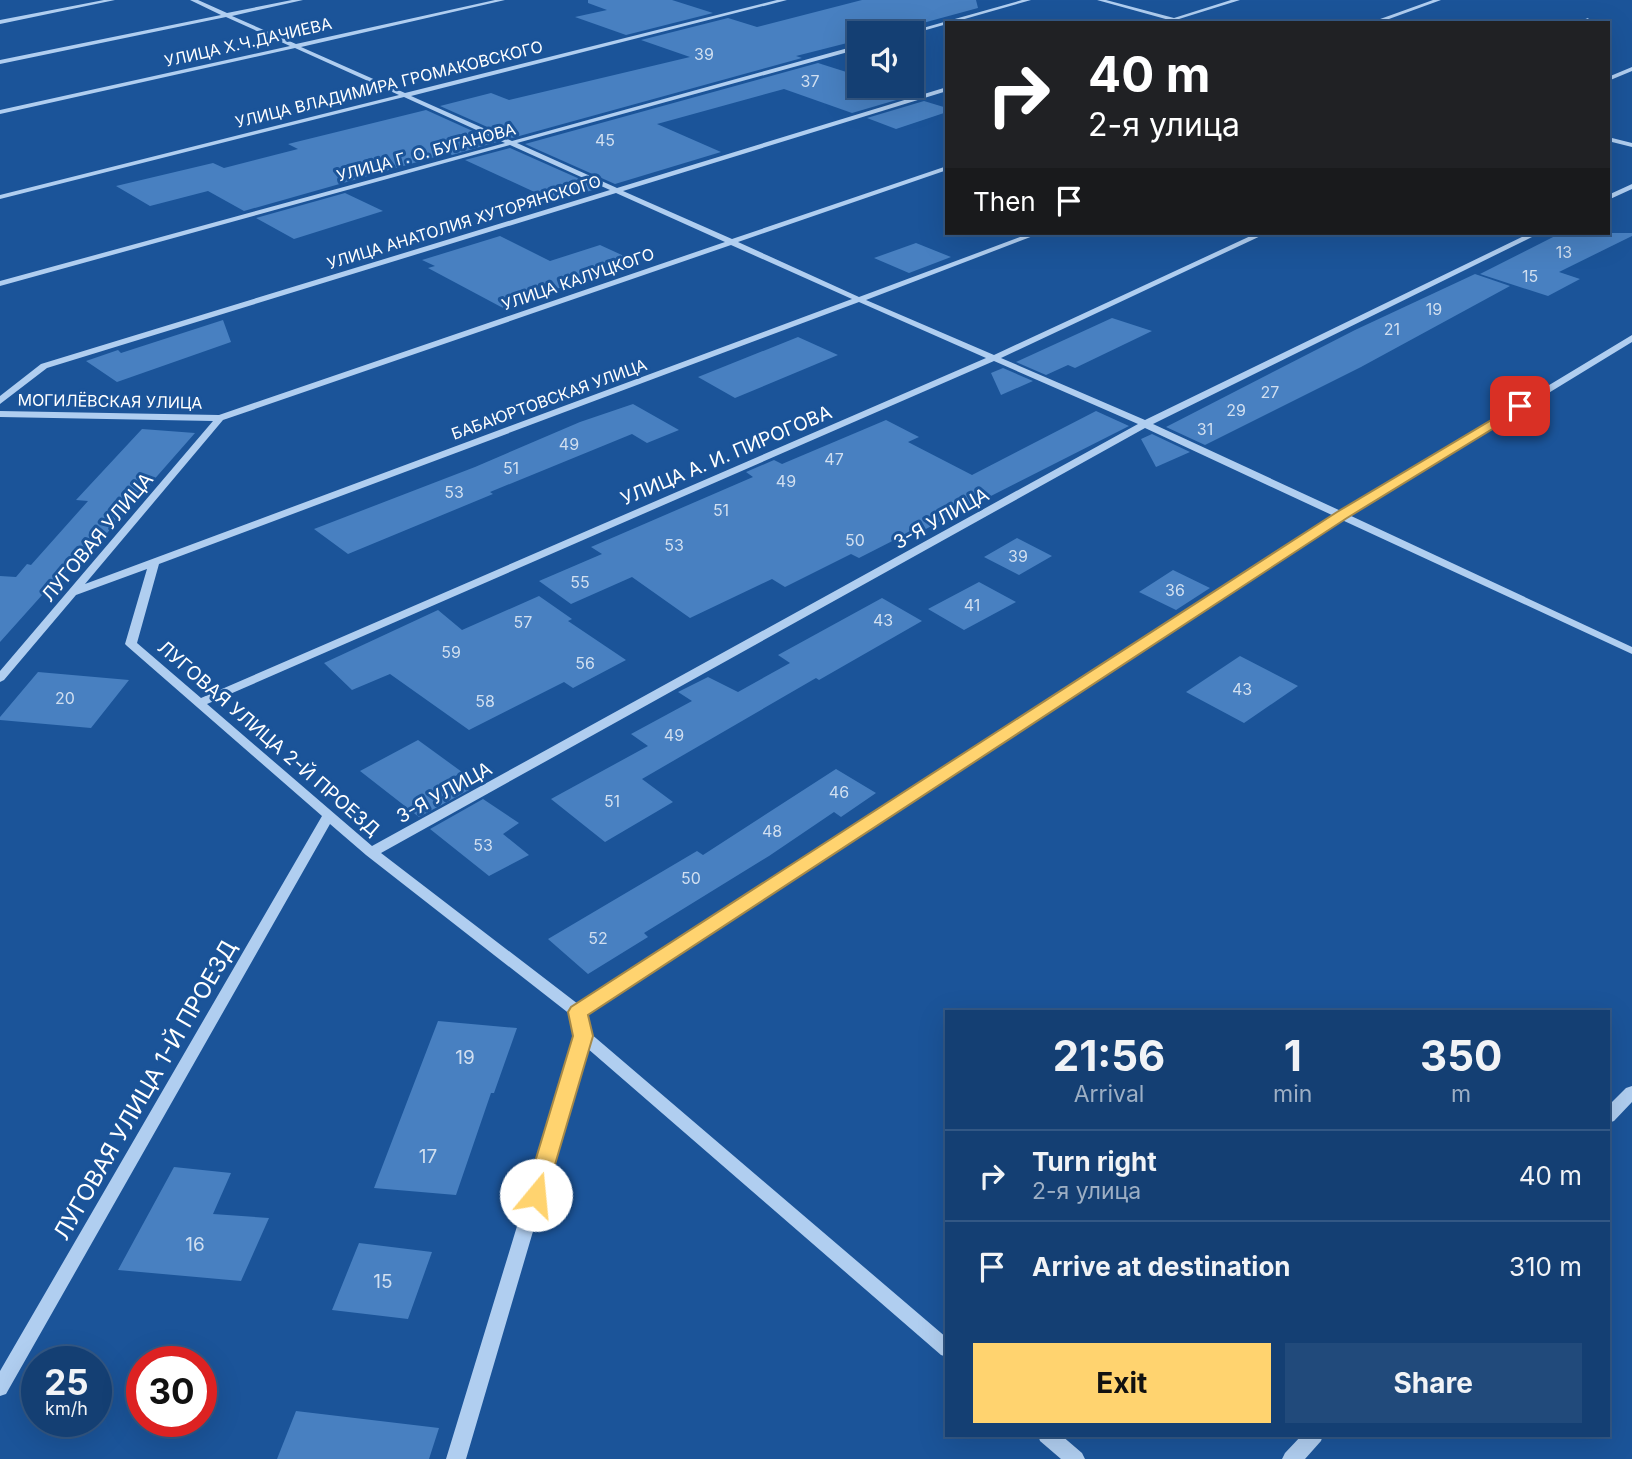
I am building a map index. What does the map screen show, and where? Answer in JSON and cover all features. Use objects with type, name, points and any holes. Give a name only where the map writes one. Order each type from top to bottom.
[{"type":"street","points":[[0,22],[112,0]]},
{"type":"street","points":[[193,0],[860,300],[1145,424],[1632,651]]},
{"type":"street","points":[[0,62],[300,0]]},
{"type":"street","name":"УЛИЦА Х.Ч.ДАЧИЕВА","points":[[0,113],[502,0]]},
{"type":"street","name":"УЛИЦА ВЛАДИМИРА ГРОМАКОВСКОГО","points":[[0,197],[784,0]]},
{"type":"street","points":[[952,21],[1028,0]]},
{"type":"street","points":[[1100,0],[1181,21]]},
{"type":"street","points":[[1168,21],[1237,0]]},
{"type":"street","points":[[1379,21],[1437,0]]},
{"type":"street","points":[[924,29],[945,23]]},
{"type":"street","name":"УЛИЦА Г. О. БУГАНОВА","points":[[0,284],[847,50]]},
{"type":"street","points":[[1610,78],[1632,69]]},
{"type":"street","name":"УЛИЦА АНАТОЛИЯ ХУТОРЯНСКОГО","points":[[0,401],[44,366],[945,90]]},
{"type":"street","points":[[1610,140],[1632,145]]},
{"type":"street","name":"УЛИЦА КАЛУЦКОГО","points":[[220,418],[945,169]]},
{"type":"street","points":[[1610,197],[1632,186]]},
{"type":"street","name":"БАБАЮРТОВСКАЯ УЛИЦА","points":[[72,593],[1032,235]]},
{"type":"street","name":"УЛИЦА А. И. ПИРОГОВА","points":[[199,703],[993,358],[1259,235]]},
{"type":"street","name":"3-Я УЛИЦА","points":[[371,852],[1145,424],[1532,235]]},
{"type":"street","points":[[456,1459],[583,1036],[578,1012],[1342,515],[1632,338]]},
{"type":"street","name":"МОГИЛЁВСКАЯ УЛИЦА","points":[[0,414],[220,418]]},
{"type":"street","name":"ЛУГОВАЯ УЛИЦА","points":[[0,678],[220,418]]},
{"type":"street","name":"ЛУГОВАЯ УЛИЦА 2-Й ПРОЕЗД","points":[[154,563],[131,643],[371,852],[578,1012]]},
{"type":"street","name":"ЛУГОВАЯ УЛИЦА 1-Й ПРОЕЗД","points":[[0,1388],[329,815]]},
{"type":"street","points":[[583,1036],[945,1347]]},
{"type":"street","points":[[1610,1115],[1632,1092]]},
{"type":"street","points":[[1049,1437],[1075,1459]]},
{"type":"street","points":[[1292,1459],[1312,1437]]},
{"type":"building","points":[[588,0],[672,0],[713,13],[626,35],[575,17],[607,10],[588,3]]},
{"type":"building","points":[[862,0],[976,0],[978,8],[924,23],[847,21],[847,43],[796,56],[802,58],[512,138],[440,106],[491,93],[509,100],[690,57],[641,40],[728,18],[757,27]]},
{"type":"building","points":[[818,63],[847,72],[847,98],[903,98],[852,113],[784,89],[657,124],[721,152],[615,184],[525,144]]},
{"type":"building","points":[[924,101],[945,107],[945,113],[896,129],[867,118]]},
{"type":"building","points":[[426,110],[497,142],[244,211],[208,191],[150,206],[116,186],[213,163],[224,168],[298,149],[288,144]]},
{"type":"building","points":[[510,148],[600,188],[554,201],[465,160]]},
{"type":"building","points":[[345,193],[383,211],[294,239],[256,218]]},
{"type":"building","points":[[1632,233],[1632,236],[1559,272],[1580,279],[1548,296],[1480,274],[1557,235]]},
{"type":"building","points":[[500,236],[550,261],[600,245],[635,261],[503,308],[428,268],[435,266],[422,260]]},
{"type":"building","points":[[916,243],[951,257],[909,273],[874,258]]},
{"type":"building","points":[[1475,274],[1510,286],[1361,367],[1205,445],[1166,427],[1355,330]]},
{"type":"building","points":[[1112,318],[1152,331],[1075,368],[1068,365],[1046,375],[1016,362]]},
{"type":"building","points":[[223,320],[231,342],[117,382],[86,361],[118,350],[121,353]]},
{"type":"building","points":[[798,337],[838,355],[735,398],[698,377]]},
{"type":"building","points":[[1003,368],[1033,381],[1001,395],[991,373]]},
{"type":"building","points":[[633,404],[679,430],[647,443],[632,434],[348,554],[314,529],[475,467],[580,422]]},
{"type":"building","points":[[1096,411],[1129,426],[916,534],[912,531],[859,558],[851,554],[785,587],[772,579],[690,618],[632,577],[571,604],[539,581],[602,554],[591,547],[753,477],[746,472],[774,460],[782,464],[886,420],[919,437],[908,442],[972,475]]},
{"type":"building","points":[[142,429],[195,433],[100,541],[91,540],[47,594],[43,594],[0,642],[0,576],[16,577],[27,564],[31,565],[88,501],[76,500]]},
{"type":"building","points":[[1152,434],[1190,452],[1156,467],[1141,439]]},
{"type":"building","points":[[1017,538],[1052,556],[1019,575],[984,557]]},
{"type":"building","points":[[1173,570],[1210,588],[1176,610],[1139,592]]},
{"type":"building","points":[[979,582],[1016,602],[964,630],[928,609]]},
{"type":"building","points":[[539,596],[572,619],[568,621],[626,660],[573,688],[564,682],[469,730],[390,674],[352,690],[324,663],[438,610],[462,630]]},
{"type":"building","points":[[882,598],[922,621],[819,680],[816,678],[642,779],[673,802],[605,842],[551,799],[648,746],[631,734],[692,701],[678,692],[708,677],[738,692],[790,663],[778,655]]},
{"type":"building","points":[[1240,656],[1298,686],[1244,723],[1186,692]]},
{"type":"building","points":[[38,672],[129,680],[91,728],[0,720]]},
{"type":"building","points":[[418,740],[462,772],[452,778],[469,790],[419,817],[360,771]]},
{"type":"building","points":[[836,769],[876,793],[841,817],[834,812],[769,856],[644,933],[648,937],[588,974],[548,939],[697,851],[703,855]]},
{"type":"building","points":[[483,799],[519,823],[503,834],[529,855],[489,876],[430,829]]},
{"type":"building","points":[[438,1021],[517,1028],[494,1093],[491,1093],[456,1195],[374,1188]]},
{"type":"building","points":[[174,1167],[231,1173],[213,1214],[269,1218],[241,1281],[118,1270]]},
{"type":"building","points":[[359,1243],[432,1252],[408,1319],[332,1310]]},
{"type":"building","points":[[296,1411],[439,1428],[429,1459],[277,1459]]},
{"type":"route","points":[[536,1195],[583,1036],[578,1012],[1342,515],[1520,406]]}]
